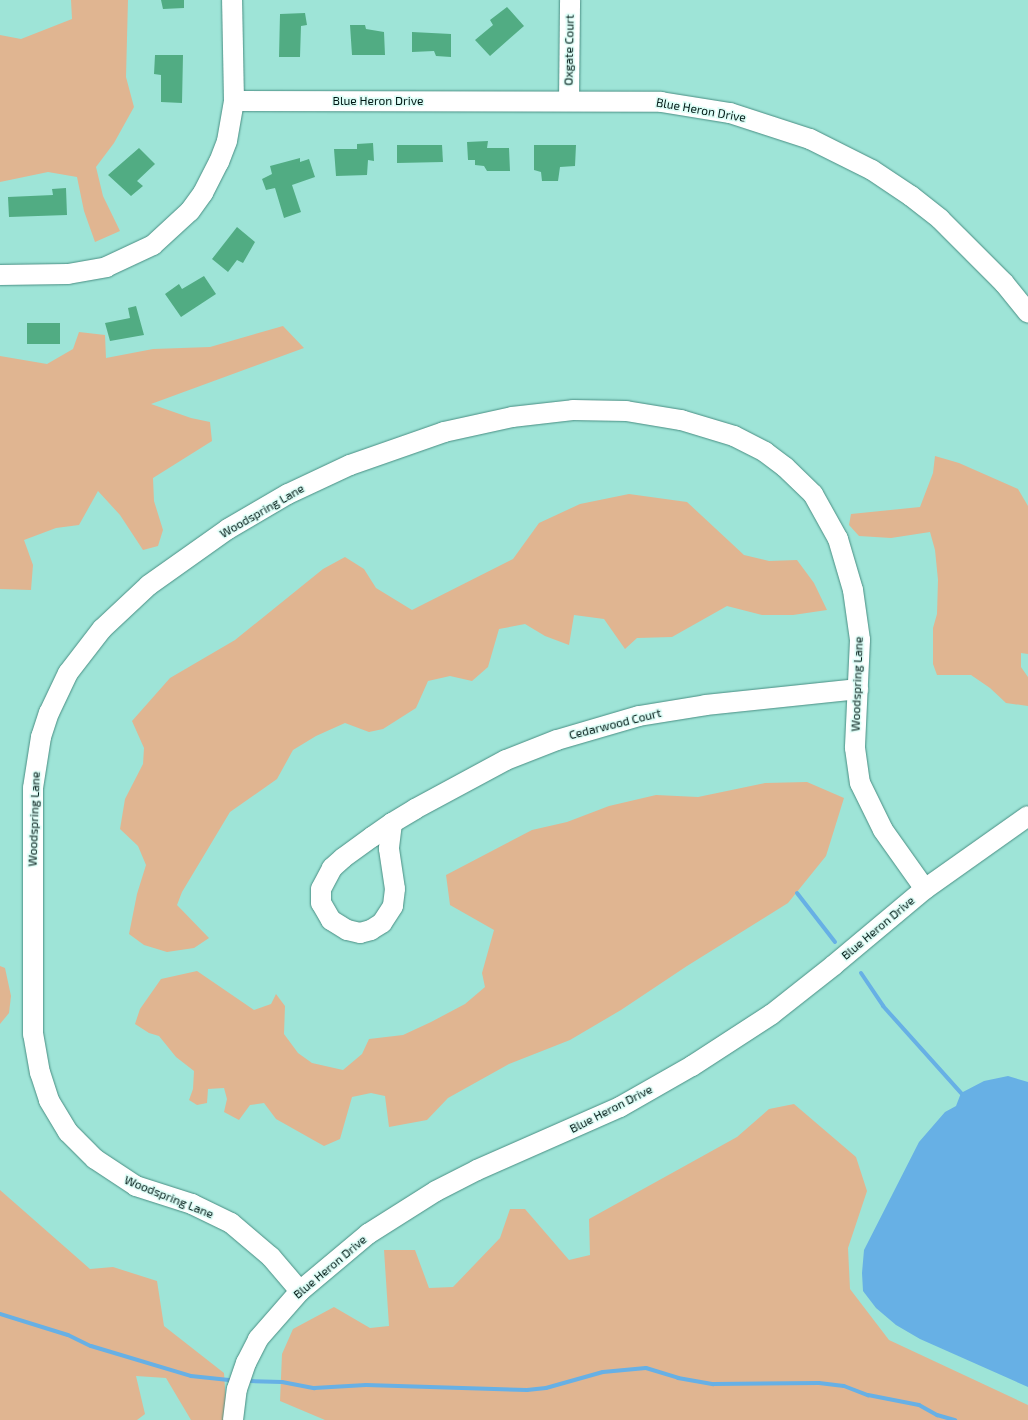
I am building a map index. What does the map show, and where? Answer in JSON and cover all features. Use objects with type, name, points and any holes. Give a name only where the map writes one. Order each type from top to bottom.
[{"type":"street","points":[[0,275],[68,274],[106,267],[152,245],[172,230],[203,193],[219,162],[227,140],[234,101],[232,0]]},
{"type":"street","name":"Oxgate Court","points":[[569,101],[570,0]]},
{"type":"street","name":"Blue Heron Drive","points":[[234,101],[661,102],[730,113],[810,140],[872,170],[940,219],[1004,283],[1028,314]]},
{"type":"street","name":"Woodspring Lane","points":[[300,1291],[271,1257],[231,1223],[192,1204],[136,1186],[95,1159],[60,1122],[49,1100],[40,1073],[33,1034],[34,788],[36,762],[49,713],[68,673],[102,628],[149,585],[228,529],[288,494],[350,465],[444,432],[512,416],[573,410],[626,411],[681,420],[734,436],[765,452],[786,467],[813,494],[838,539],[850,576],[860,640],[855,748],[864,794],[882,830],[925,889]]},
{"type":"street","name":"Cedarwood Court","points":[[392,823],[389,849],[395,889],[394,906],[382,923],[371,930],[360,933],[347,930],[331,920],[324,909],[320,889],[324,879],[342,858],[392,823],[440,793],[506,760],[557,740],[596,728],[666,711],[858,689]]},
{"type":"street","name":"Blue Heron Drive","points":[[233,1420],[237,1390],[246,1363],[273,1319],[300,1291],[368,1234],[436,1191],[477,1170],[620,1107],[692,1066],[784,1004],[925,889],[1028,816]]},
{"type":"shaded area","points":[[71,0],[128,0],[126,77],[134,107],[114,143],[96,167],[103,196],[120,231],[95,242],[84,211],[77,177],[48,172],[0,182],[0,35],[21,39],[72,19]]},
{"type":"shaded area","points":[[283,326],[304,348],[151,404],[191,418],[210,422],[212,441],[153,478],[154,501],[163,530],[158,546],[143,550],[120,515],[98,491],[79,525],[56,528],[24,540],[33,565],[31,590],[0,589],[0,356],[47,364],[73,349],[79,332],[105,335],[106,358],[153,349],[210,347]]},
{"type":"shaded area","points":[[935,456],[959,463],[1018,489],[1028,506],[1028,654],[1021,653],[1021,667],[1028,677],[1028,706],[1006,703],[990,688],[971,675],[937,675],[933,664],[933,628],[937,614],[938,580],[935,550],[930,532],[891,538],[859,536],[849,525],[851,514],[920,507],[933,473]]},
{"type":"shaded area","points":[[629,494],[687,502],[744,555],[769,561],[797,560],[814,583],[827,610],[793,615],[762,615],[727,606],[672,637],[637,638],[625,649],[604,619],[574,615],[569,645],[545,636],[525,624],[499,629],[488,667],[472,681],[450,676],[428,681],[416,708],[383,729],[369,732],[345,723],[316,736],[293,750],[277,779],[230,812],[182,892],[177,905],[209,938],[194,948],[167,952],[144,945],[129,934],[137,894],[146,865],[138,846],[120,829],[125,799],[143,764],[144,748],[132,721],[170,678],[235,640],[323,569],[345,557],[364,569],[376,588],[412,610],[513,559],[539,523],[580,504]]},
{"type":"shaded area","points":[[807,782],[844,798],[826,856],[788,903],[687,966],[621,1010],[570,1040],[509,1064],[448,1098],[427,1120],[389,1127],[385,1096],[371,1093],[352,1097],[340,1139],[324,1146],[276,1119],[264,1103],[250,1105],[239,1120],[224,1112],[227,1099],[224,1088],[208,1089],[207,1103],[197,1105],[189,1100],[193,1089],[194,1071],[176,1057],[159,1036],[149,1033],[135,1024],[140,1009],[161,979],[197,971],[254,1010],[271,1004],[276,994],[285,1006],[284,1034],[298,1053],[312,1063],[343,1070],[362,1054],[369,1039],[403,1035],[465,1004],[485,987],[482,973],[494,930],[450,905],[446,875],[532,830],[567,822],[609,806],[656,795],[698,797],[765,783]]},
{"type":"shaded area","points":[[0,966],[5,968],[11,996],[9,1013],[0,1024]]},
{"type":"shaded area","points":[[794,1104],[856,1157],[867,1191],[848,1248],[850,1289],[889,1340],[1028,1405],[1028,1420],[325,1420],[280,1401],[282,1354],[293,1329],[334,1307],[370,1328],[389,1326],[384,1250],[415,1250],[429,1288],[453,1287],[500,1238],[510,1209],[525,1209],[569,1260],[590,1255],[589,1219],[737,1137],[769,1109]]},
{"type":"shaded area","points":[[0,1190],[90,1269],[113,1267],[157,1281],[164,1326],[224,1373],[227,1420],[191,1420],[166,1378],[136,1376],[145,1414],[137,1420],[0,1420]]},
{"type":"water","points":[[1008,1076],[1028,1082],[1028,1387],[920,1339],[896,1325],[876,1308],[863,1291],[862,1273],[864,1250],[919,1142],[945,1112],[956,1106],[961,1093],[984,1081]]},
{"type":"building","points":[[161,0],[184,0],[184,8],[163,9]]},
{"type":"building","points":[[507,7],[524,26],[490,56],[475,40],[493,25],[490,20]]},
{"type":"building","points":[[305,13],[307,25],[301,26],[300,57],[279,57],[280,14]]},
{"type":"building","points":[[350,25],[365,25],[366,29],[384,32],[385,55],[352,55]]},
{"type":"building","points":[[412,32],[451,34],[451,57],[436,56],[434,51],[412,52]]},
{"type":"building","points":[[155,55],[183,55],[182,103],[161,102],[161,75],[154,74]]},
{"type":"building","points":[[488,141],[487,148],[509,148],[510,171],[487,171],[484,166],[475,165],[475,160],[468,160],[467,142]]},
{"type":"building","points":[[373,143],[374,161],[368,160],[367,175],[336,176],[334,149],[357,149],[357,144]]},
{"type":"building","points":[[397,145],[442,145],[443,162],[397,163]]},
{"type":"building","points":[[534,145],[576,145],[575,166],[560,167],[558,181],[542,181],[541,172],[534,170]]},
{"type":"building","points":[[139,148],[155,164],[137,181],[143,186],[131,196],[108,175]]},
{"type":"building","points":[[300,158],[300,162],[309,159],[315,177],[292,185],[301,212],[284,218],[275,188],[266,190],[262,179],[272,174],[270,166]]},
{"type":"building","points":[[66,188],[67,215],[9,217],[8,197],[53,195],[52,189]]},
{"type":"building","points":[[237,227],[255,242],[243,263],[237,260],[228,272],[212,259]]},
{"type":"building","points":[[204,276],[216,294],[181,317],[165,294],[179,284],[182,289]]},
{"type":"building","points":[[136,306],[144,335],[110,341],[105,323],[130,318],[128,308]]},
{"type":"building","points":[[27,323],[60,323],[60,344],[27,344]]},
{"type":"waterway","points":[[797,893],[835,942]]},
{"type":"waterway","points":[[861,973],[883,1006],[961,1093]]},
{"type":"waterway","points":[[0,1314],[68,1335],[91,1346],[191,1376],[229,1380]]},
{"type":"waterway","points":[[250,1381],[282,1382],[314,1388],[366,1385],[527,1390],[546,1388],[603,1372],[646,1368],[678,1378],[713,1384],[819,1383],[844,1386],[868,1395],[919,1405],[937,1415],[955,1420]]}]
